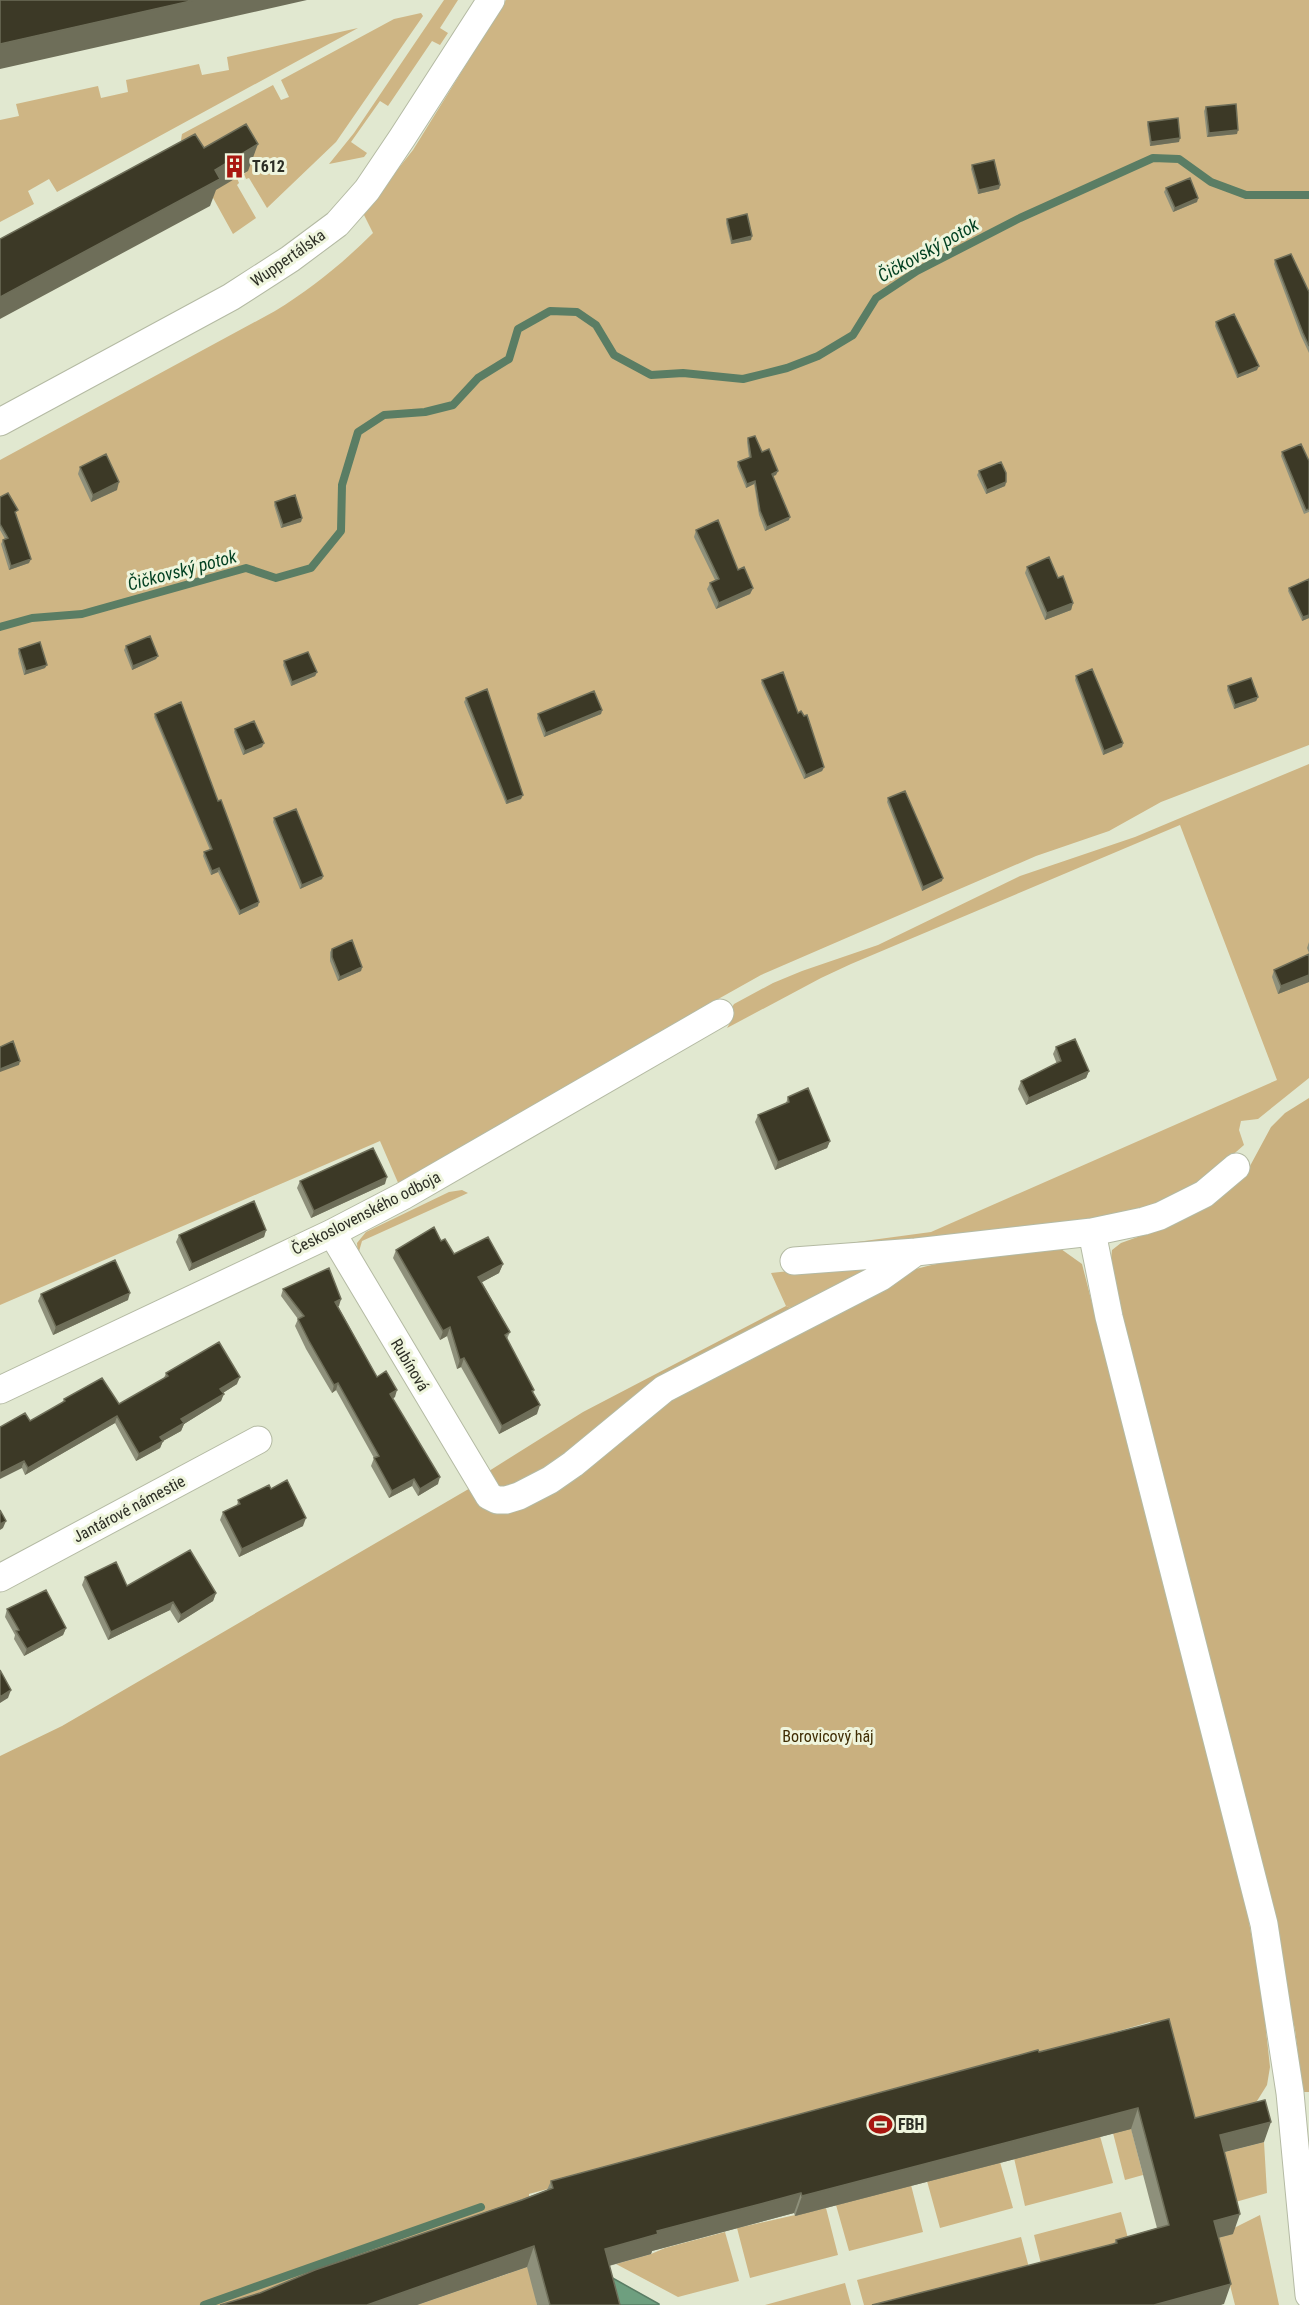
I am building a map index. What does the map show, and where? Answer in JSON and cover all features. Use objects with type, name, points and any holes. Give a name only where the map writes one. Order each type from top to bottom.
[{"type":"street","name":"Wuppertálska","points":[[0,422],[231,297],[290,259],[336,224],[367,190],[490,0]]},
{"type":"street","name":"Československého odboja","points":[[0,1390],[332,1233],[403,1196],[720,1013]]},
{"type":"street","points":[[794,1262],[916,1252],[1118,1228],[1160,1216],[1204,1194],[1236,1167]]},
{"type":"street","points":[[1092,1232],[1108,1317],[1264,1924],[1289,2083],[1309,2295]]},
{"type":"street","name":"Rubínová","points":[[332,1233],[489,1496],[497,1500],[519,1496],[550,1480],[573,1464],[664,1389],[881,1277],[916,1252]]},
{"type":"street","name":"Jantárové námestie","points":[[0,1578],[258,1440]]},
{"type":"shaded area","points":[[444,0],[458,0],[440,28],[448,33],[440,45],[432,41],[388,106],[380,101],[351,142],[367,153],[364,157],[329,164],[354,133]]},
{"type":"shaded area","points":[[506,0],[1309,0],[1309,745],[1161,802],[1109,831],[1036,856],[761,975],[679,1021],[457,1154],[399,1185],[380,1141],[0,1305],[0,460],[275,311],[314,285],[350,255],[373,233],[363,213],[413,150]]},
{"type":"shaded area","points":[[421,13],[423,16],[336,142],[267,208],[249,178],[246,179],[244,174],[248,171],[231,181],[237,178],[239,183],[237,185],[256,218],[233,234],[181,140],[182,134],[273,85],[281,100],[289,97],[281,80],[394,19]]},
{"type":"shaded area","points":[[358,28],[57,192],[49,179],[28,191],[34,204],[0,222],[0,120],[19,116],[16,104],[98,86],[101,98],[128,92],[126,80],[199,64],[202,75],[229,70],[227,57]]},
{"type":"shaded area","points":[[1309,764],[1309,1078],[1258,1119],[1241,1121],[1239,1130],[1244,1145],[1189,1193],[1128,1215],[944,1238],[790,1251],[931,1232],[1277,1080],[1180,825],[851,964],[727,1028],[733,1018],[731,1009],[734,1004],[773,983],[802,971],[878,945],[1020,876],[1135,837]]},
{"type":"shaded area","points":[[462,1190],[468,1193],[362,1241],[358,1255],[357,1243],[366,1232],[449,1192]]},
{"type":"shaded area","points":[[881,1261],[796,1310],[786,1306],[771,1273]]},
{"type":"shaded area","points":[[1131,2128],[1143,2175],[1125,2180],[1113,2133]]},
{"type":"shaded area","points":[[1100,2136],[1113,2183],[1025,2206],[1014,2158]]},
{"type":"shaded area","points":[[1264,2142],[1267,2193],[1225,2205],[1213,2155]]},
{"type":"shaded area","points":[[1000,2162],[1013,2208],[940,2228],[927,2181]]},
{"type":"shaded area","points":[[911,2185],[923,2232],[849,2251],[836,2205]]},
{"type":"shaded area","points":[[826,2208],[838,2255],[750,2278],[737,2228]]},
{"type":"shaded area","points":[[1121,2212],[1132,2253],[1045,2280],[1034,2235]]},
{"type":"shaded area","points":[[1260,2215],[1279,2305],[1235,2305],[1218,2238],[1228,2235],[1232,2229]]},
{"type":"shaded area","points":[[725,2232],[739,2281],[678,2297],[616,2264],[665,2248]]},
{"type":"shaded area","points":[[1021,2237],[1033,2283],[943,2305],[864,2305],[857,2280]]},
{"type":"shaded area","points":[[530,2266],[537,2305],[417,2305]]},
{"type":"shaded area","points":[[609,2276],[659,2304],[659,2305],[617,2305]]},
{"type":"shaded area","points":[[845,2283],[851,2305],[765,2305]]},
{"type":"green space","points":[[1309,1098],[1309,2092],[1303,2092],[1295,2030],[1287,1993],[1110,1268],[1112,1250],[1121,1243],[1168,1226],[1225,1193],[1243,1179],[1271,1127],[1285,1113]]},
{"type":"green space","name":"Borovicový háj","points":[[1061,1249],[1082,1264],[1245,1900],[1262,1994],[1270,2067],[1267,2085],[1247,2117],[1186,2132],[1150,2022],[862,2104],[529,2194],[529,2198],[229,2305],[0,2305],[0,1756],[62,1726],[472,1487],[486,1503],[661,1401],[916,1269],[970,1258]]},
{"type":"green space","points":[[786,1306],[796,1310],[560,1465],[498,1491],[489,1471],[583,1412]]},
{"type":"building","points":[[0,0],[195,0],[0,44]]},
{"type":"building","points":[[1236,104],[1238,130],[1209,133],[1206,107]]},
{"type":"building","points":[[1178,118],[1180,138],[1151,142],[1148,122]]},
{"type":"building","points":[[246,124],[258,144],[215,170],[220,179],[0,297],[0,239],[195,134],[204,148]]},
{"type":"building","points":[[994,160],[1000,185],[979,190],[972,165]]},
{"type":"building","points":[[1190,178],[1198,198],[1175,208],[1166,188]]},
{"type":"building","points":[[747,214],[752,236],[732,241],[727,219]]},
{"type":"building","points":[[1291,254],[1309,292],[1309,346],[1275,260]]},
{"type":"building","points":[[1234,314],[1259,366],[1238,375],[1216,322]]},
{"type":"building","points":[[755,436],[762,452],[769,449],[778,471],[772,474],[790,517],[767,527],[760,511],[755,481],[747,484],[738,462],[751,457],[748,438]]},
{"type":"building","points":[[1301,444],[1309,461],[1309,509],[1306,510],[1282,452]]},
{"type":"building","points":[[106,454],[119,482],[93,495],[80,467]]},
{"type":"building","points":[[1001,462],[1006,473],[1006,482],[987,490],[979,471]]},
{"type":"building","points":[[8,493],[18,510],[15,512],[31,559],[11,566],[3,540],[8,538],[0,524],[0,497]]},
{"type":"building","points":[[295,495],[302,518],[283,525],[275,502]]},
{"type":"building","points":[[718,520],[738,570],[744,567],[753,588],[719,603],[710,583],[719,579],[696,530]]},
{"type":"building","points":[[1049,557],[1058,578],[1063,576],[1073,603],[1047,613],[1027,567]]},
{"type":"building","points":[[1309,579],[1309,615],[1303,617],[1289,588]]},
{"type":"building","points":[[150,636],[158,656],[133,666],[126,646]]},
{"type":"building","points":[[40,642],[47,665],[26,671],[19,649]]},
{"type":"building","points":[[308,652],[317,672],[292,682],[284,661]]},
{"type":"building","points":[[1092,669],[1123,743],[1104,751],[1076,676]]},
{"type":"building","points":[[783,672],[798,713],[801,711],[804,716],[807,715],[824,767],[806,775],[762,680]]},
{"type":"building","points":[[1251,678],[1258,697],[1235,705],[1228,686]]},
{"type":"building","points":[[487,689],[523,795],[507,801],[466,698]]},
{"type":"building","points":[[594,691],[602,710],[546,733],[538,714]]},
{"type":"building","points":[[181,702],[259,902],[240,911],[219,868],[212,871],[204,852],[212,849],[155,714]]},
{"type":"building","points":[[254,721],[264,743],[245,751],[235,729]]},
{"type":"building","points":[[905,791],[943,878],[923,887],[888,798]]},
{"type":"building","points":[[296,809],[323,876],[302,885],[274,818]]},
{"type":"building","points":[[352,940],[362,967],[340,977],[332,957],[332,949]]},
{"type":"building","points":[[1309,954],[1309,975],[1281,986],[1274,970]]},
{"type":"building","points":[[1075,1039],[1089,1071],[1029,1098],[1021,1081],[1061,1061],[1056,1047]]},
{"type":"building","points":[[13,1041],[20,1061],[0,1069],[0,1047]]},
{"type":"building","points":[[808,1088],[830,1141],[778,1162],[758,1115],[789,1102],[788,1097]]},
{"type":"building","points":[[373,1148],[387,1177],[314,1211],[300,1181]]},
{"type":"building","points":[[254,1201],[266,1230],[192,1264],[179,1235]]},
{"type":"building","points":[[434,1227],[441,1241],[445,1239],[454,1254],[488,1237],[503,1264],[478,1277],[510,1332],[505,1335],[540,1405],[502,1426],[464,1358],[460,1360],[450,1327],[443,1331],[396,1250]]},
{"type":"building","points":[[115,1260],[130,1293],[56,1327],[41,1294]]},
{"type":"building","points":[[329,1268],[341,1299],[335,1302],[377,1377],[386,1371],[397,1390],[390,1394],[440,1477],[420,1489],[414,1479],[392,1491],[374,1458],[379,1456],[338,1383],[334,1385],[309,1341],[298,1319],[304,1316],[283,1289]]},
{"type":"building","points":[[219,1342],[240,1377],[220,1389],[224,1394],[181,1419],[184,1423],[160,1437],[163,1441],[139,1454],[117,1416],[28,1468],[24,1461],[0,1473],[0,1427],[25,1413],[30,1421],[102,1378],[119,1404],[168,1376],[166,1373]]},
{"type":"building","points":[[287,1480],[306,1518],[242,1549],[223,1512],[240,1504],[238,1500],[269,1485],[271,1489]]},
{"type":"building","points":[[0,1510],[6,1521],[0,1524]]},
{"type":"building","points":[[190,1550],[216,1593],[181,1615],[173,1602],[111,1632],[85,1577],[116,1562],[127,1586]]},
{"type":"building","points":[[46,1590],[66,1628],[27,1649],[7,1609]]},
{"type":"building","points":[[0,1670],[11,1690],[0,1697]]},
{"type":"building","points":[[1169,2019],[1195,2118],[1265,2100],[1271,2122],[1220,2135],[1240,2214],[1214,2221],[1231,2284],[1154,2305],[872,2305],[1117,2243],[1116,2240],[1169,2225],[1138,2108],[802,2196],[801,2193],[657,2231],[658,2234],[605,2249],[620,2305],[550,2305],[534,2246],[367,2305],[220,2305],[260,2293],[315,2270],[522,2200],[553,2188],[551,2181],[1038,2050],[1039,2052]]},
{"type":"waterway","name":"Čičkovský potok","points":[[0,627],[32,618],[82,614],[246,568],[276,578],[311,568],[341,531],[342,485],[358,432],[384,415],[425,412],[453,405],[478,378],[509,359],[518,329],[550,311],[577,312],[596,325],[614,355],[651,375],[683,373],[743,379],[787,368],[818,356],[853,335],[876,298],[917,271],[1020,218],[1153,158],[1179,159],[1211,182],[1246,195],[1309,195]]},
{"type":"waterway","points":[[204,2305],[481,2207]]},
{"type":"place","name":"T612","points":[[234,166]]},
{"type":"place","name":"FBH","points":[[880,2124]]}]
